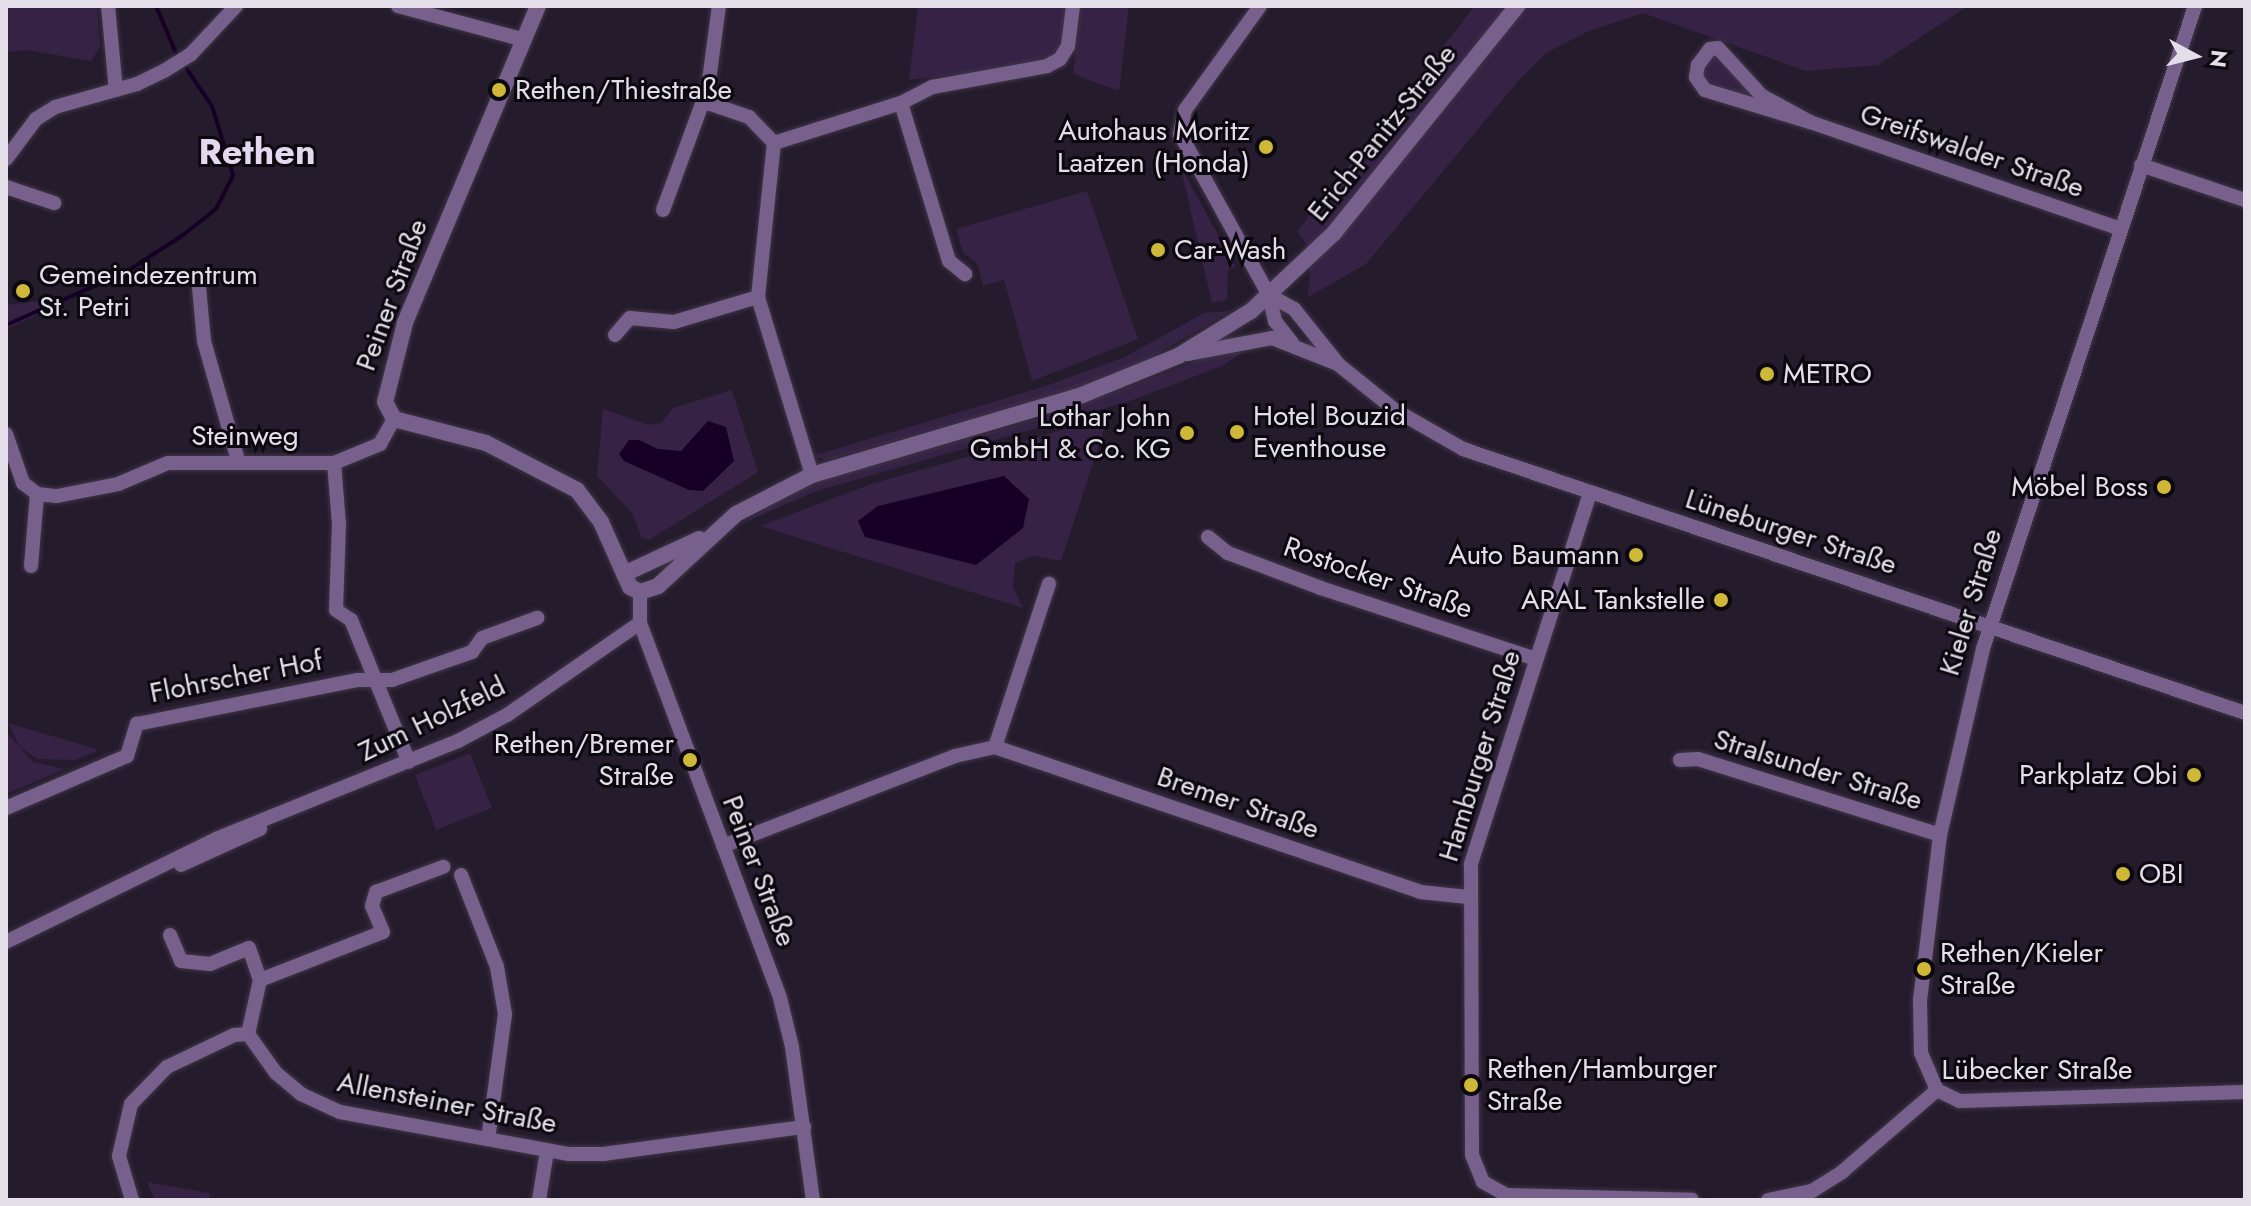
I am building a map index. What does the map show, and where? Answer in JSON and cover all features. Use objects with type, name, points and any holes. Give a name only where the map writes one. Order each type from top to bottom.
[{"type":"street","points":[[108,6],[116,90]]},
{"type":"street","points":[[6,159],[36,119],[55,107],[116,90],[176,64],[191,54],[236,6]]},
{"type":"street","points":[[398,6],[521,39]]},
{"type":"street","name":"Peiner Straße","points":[[394,419],[385,402],[394,355],[521,39],[538,6]]},
{"type":"street","points":[[663,210],[702,101],[719,6]]},
{"type":"street","points":[[774,143],[901,103],[932,87],[1047,66],[1060,59],[1068,46],[1073,6]]},
{"type":"street","points":[[1260,6],[1185,110],[1179,126],[1183,146],[1269,295],[1275,321],[1292,343]]},
{"type":"street","name":"Erich-Panitz-Straße","points":[[640,592],[658,586],[736,514],[812,475],[1068,399],[1178,356],[1269,295],[1382,177],[1517,6]]},
{"type":"street","name":"Kieler Straße","points":[[1937,1090],[1921,1053],[1920,1000],[1950,772],[1990,625],[2118,228],[2195,6]]},
{"type":"street","name":"Greifswalder Straße","points":[[1810,122],[1762,96],[1725,51],[1710,49],[1698,65],[1696,77],[1705,90],[1810,122],[2118,228]]},
{"type":"street","points":[[702,101],[749,117],[774,143],[758,297],[812,475]]},
{"type":"street","points":[[901,103],[949,261],[965,274]]},
{"type":"street","points":[[2141,165],[2245,200]]},
{"type":"street","points":[[6,187],[54,203]]},
{"type":"street","points":[[199,287],[204,341],[238,460]]},
{"type":"street","name":"Lüneburger Straße","points":[[1269,295],[1294,309],[1339,365],[1395,410],[1451,443],[1590,493],[2245,713]]},
{"type":"street","points":[[615,335],[630,318],[674,322],[758,297]]},
{"type":"street","name":"Lüneburger Straße","points":[[1178,356],[1254,339],[1292,343],[1339,365]]},
{"type":"street","points":[[394,419],[486,443],[559,478],[591,505],[624,574],[640,592]]},
{"type":"street","name":"Steinweg","points":[[37,494],[85,494],[168,463],[238,460],[334,463],[380,444],[394,419]]},
{"type":"street","points":[[6,434],[23,483],[37,494],[31,566]]},
{"type":"street","points":[[334,463],[339,524],[336,610],[351,620],[373,681],[409,762]]},
{"type":"street","name":"Hamburger Straße","points":[[1590,493],[1471,864],[1468,897],[1472,1155],[1483,1182],[1506,1195],[1692,1200]]},
{"type":"street","name":"Erich-Panitz-Straße","points":[[624,574],[713,533]]},
{"type":"street","name":"Rostocker Straße","points":[[1208,537],[1228,553],[1321,588],[1536,659]]},
{"type":"street","points":[[723,846],[955,756],[995,747],[1049,584]]},
{"type":"street","name":"Peiner Straße","points":[[640,592],[640,623],[780,998],[804,1127],[813,1200]]},
{"type":"street","points":[[373,681],[392,680],[472,652],[482,638],[537,618]]},
{"type":"street","name":"Zum Holzfeld","points":[[9,940],[159,870],[218,838],[277,818],[409,762],[507,715],[640,623]]},
{"type":"street","name":"Flohrscher Hof","points":[[6,808],[127,756],[137,724],[373,681]]},
{"type":"street","name":"Bremer Straße","points":[[995,747],[1420,892],[1468,897]]},
{"type":"street","name":"Stralsunder Straße","points":[[1680,760],[1698,759],[1940,835]]},
{"type":"street","points":[[260,980],[383,932],[372,906],[376,892],[443,867]]},
{"type":"street","points":[[461,875],[497,967],[505,1014],[488,1139]]},
{"type":"street","points":[[6,923],[9,940]]},
{"type":"street","points":[[132,1200],[119,1156],[131,1104],[167,1067],[234,1035],[248,1034],[260,980],[249,948],[210,964],[181,961],[170,935]]},
{"type":"street","name":"Allensteiner Straße","points":[[248,1034],[276,1073],[321,1106],[547,1151],[603,1154],[804,1127]]},
{"type":"street","name":"Lübecker Straße","points":[[1768,1200],[1812,1191],[1842,1172],[1937,1090],[1960,1101],[2245,1092]]},
{"type":"street","points":[[539,1200],[547,1151]]},
{"type":"shaded area","points":[[6,6],[97,6],[100,47],[91,61],[27,50],[6,52]]},
{"type":"shaded area","points":[[918,6],[1070,6],[1066,46],[1041,65],[909,80]]},
{"type":"shaded area","points":[[1081,6],[1129,6],[1119,91],[1073,74]]},
{"type":"shaded area","points":[[1475,6],[1968,6],[1878,65],[1806,71],[1643,13],[1589,31],[1546,53],[1519,80],[1366,264],[1308,297],[1311,251],[1297,231]]},
{"type":"shaded area","points":[[1710,49],[1749,86],[1753,97],[1738,100],[1705,90],[1698,65]]},
{"type":"shaded area","points":[[1180,165],[1236,268],[1228,269],[1227,300],[1212,303]]},
{"type":"shaded area","points":[[1087,191],[1138,339],[1032,381],[1004,280],[983,286],[977,263],[963,253],[956,229]]},
{"type":"shaded area","points":[[41,301],[43,312],[6,329],[6,305]]},
{"type":"shaded area","points":[[1230,311],[1135,367],[1087,385],[827,460],[812,456],[1046,386],[1125,357],[1204,313]]},
{"type":"shaded area","points":[[1249,348],[1222,366],[1130,401],[817,491],[743,523],[784,496],[828,478],[1061,412],[1213,355]]},
{"type":"shaded area","points":[[732,390],[758,472],[649,540],[642,538],[632,513],[597,476],[603,409],[648,425],[661,423],[673,408]]},
{"type":"shaded area","points":[[1108,417],[1061,561],[1033,556],[1015,563],[1013,587],[1023,608],[760,526],[871,484]]},
{"type":"shaded area","points":[[708,421],[726,427],[734,461],[703,491],[689,490],[624,461],[619,454],[629,440],[639,440],[658,449],[681,451]]},
{"type":"shaded area","points":[[1004,476],[1029,499],[1023,528],[976,565],[865,537],[858,521],[878,506]]},
{"type":"shaded area","points":[[8,723],[97,751],[75,760],[37,759],[20,747]]},
{"type":"shaded area","points":[[6,732],[33,762],[65,769],[6,794]]},
{"type":"shaded area","points":[[470,753],[492,808],[436,830],[415,775]]},
{"type":"shaded area","points":[[147,1182],[210,1193],[209,1200],[155,1200]]},
{"type":"waterway","points":[[6,325],[126,272],[183,235],[216,209],[233,175],[212,106],[176,53],[156,6]]},
{"type":"place","name":"Rethen/Thiestraße","points":[[499,90]]},
{"type":"place","name":"Autohaus Moritz Laatzen (Honda)","points":[[1266,147]]},
{"type":"place","name":"Car-Wash","points":[[1158,250]]},
{"type":"place","name":"Gemeindezentrum St. Petri","points":[[23,291]]},
{"type":"place","name":"METRO","points":[[1767,374]]},
{"type":"place","name":"Hotel Bouzid Eventhouse","points":[[1237,432]]},
{"type":"place","name":"Lothar John GmbH & Co. KG","points":[[1187,433]]},
{"type":"place","name":"Möbel Boss","points":[[2164,487]]},
{"type":"place","name":"Auto Baumann","points":[[1636,555]]},
{"type":"place","name":"ARAL Tankstelle","points":[[1721,600]]},
{"type":"place","name":"Rethen/Bremer Straße","points":[[690,760]]},
{"type":"place","name":"Parkplatz Obi","points":[[2194,775]]},
{"type":"place","name":"OBI","points":[[2123,874]]},
{"type":"place","name":"Rethen/Kieler Straße","points":[[1924,969]]},
{"type":"place","name":"Rethen/Hamburger Straße","points":[[1471,1085]]},
{"type":"district","name":"Rethen","points":[[257,152]]}]
